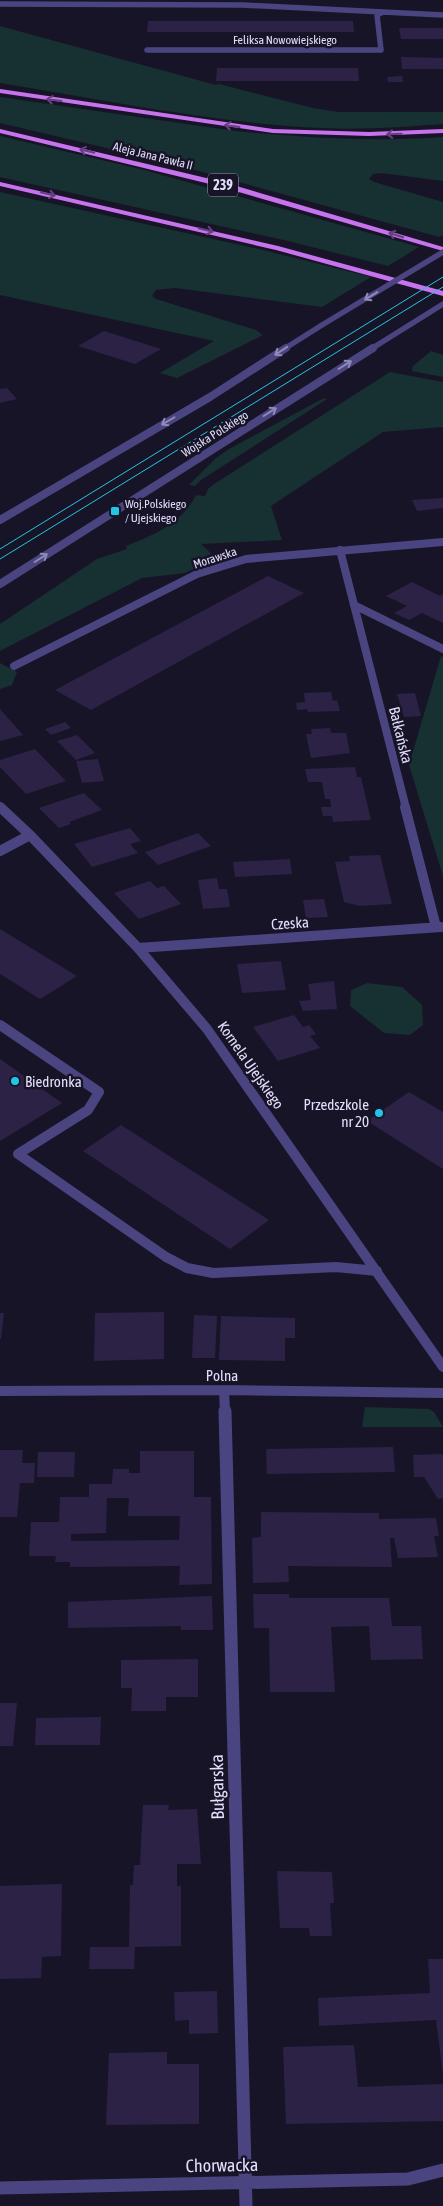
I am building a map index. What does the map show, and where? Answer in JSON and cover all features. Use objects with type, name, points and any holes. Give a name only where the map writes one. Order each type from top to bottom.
[{"type":"main road","points":[[0,92],[273,130],[369,134],[443,132]]},
{"type":"main road","name":"Aleja Jana Pawła II","points":[[0,131],[220,184],[443,251]]},
{"type":"main road","points":[[0,184],[168,220],[299,252],[443,294]]},
{"type":"street","points":[[0,4],[243,2],[443,15]]},
{"type":"street","name":"Feliksa Nowowiejskiego","points":[[147,50],[381,50],[377,15],[383,12]]},
{"type":"street","points":[[0,520],[210,397],[322,325],[443,251]]},
{"type":"street","name":"Wojska Polskiego","points":[[0,584],[443,304]]},
{"type":"street","points":[[0,512],[37,497]]},
{"type":"street","name":"Morawska","points":[[14,666],[197,574],[218,566],[246,559],[443,542]]},
{"type":"street","name":"Bałkańska","points":[[340,550],[440,927]]},
{"type":"street","points":[[354,605],[443,649]]},
{"type":"street","name":"Kornela Ujejskiego","points":[[0,807],[30,835],[138,948],[207,1029],[443,1367]]},
{"type":"street","points":[[0,851],[30,835]]},
{"type":"street","name":"Czeska","points":[[138,948],[440,927]]},
{"type":"street","points":[[0,1025],[100,1092],[88,1110],[18,1154],[166,1257],[187,1268],[213,1274],[336,1267],[377,1271]]},
{"type":"street","name":"Polna","points":[[0,1391],[224,1390],[443,1393]]},
{"type":"street","name":"Bułgarska","points":[[224,1390],[246,2206]]},
{"type":"street","name":"Chorwacka","points":[[0,2188],[408,2179],[443,2170]]},
{"type":"green space","points":[[0,26],[216,85],[219,84],[313,108],[338,112],[443,112],[443,124],[352,129],[282,125],[160,110],[0,83]]},
{"type":"green space","points":[[0,97],[235,131],[365,139],[443,137],[443,181],[381,173],[373,174],[369,179],[443,202],[443,235],[439,237],[162,161],[0,123]]},
{"type":"green space","points":[[0,136],[144,170],[419,247],[388,266],[288,241],[0,177]]},
{"type":"green space","points":[[0,192],[263,250],[371,277],[322,307],[175,288],[156,290],[152,296],[156,299],[256,330],[263,335],[177,378],[160,373],[214,341],[0,295]]},
{"type":"green space","points":[[431,351],[443,355],[443,377],[412,371],[413,366]]},
{"type":"green space","points":[[390,372],[443,382],[443,427],[383,432],[271,506],[282,540],[201,544],[216,558],[185,573],[142,578],[0,651],[0,624],[97,559],[127,549],[126,546],[166,527],[183,513],[196,495],[205,496],[208,489],[214,484]]},
{"type":"green space","points":[[324,398],[327,399],[201,480],[195,486],[189,485],[216,458],[229,449]]},
{"type":"green space","points":[[441,656],[443,657],[443,876],[409,765]]},
{"type":"green space","points":[[0,663],[17,672],[12,685],[0,689]]},
{"type":"green space","points":[[367,983],[402,987],[422,1005],[423,1025],[410,1035],[384,1033],[350,1006],[351,990]]},
{"type":"green space","points":[[365,1407],[429,1409],[434,1412],[443,1427],[362,1427]]},
{"type":"building","points":[[148,21],[353,21],[354,32],[147,32]]},
{"type":"building","points":[[399,28],[443,28],[443,39],[401,39]]},
{"type":"building","points":[[401,57],[443,58],[443,69],[402,69]]},
{"type":"building","points":[[217,68],[358,68],[359,81],[216,81]]},
{"type":"building","points":[[402,76],[403,82],[388,82],[387,77]]},
{"type":"building","points":[[104,331],[161,349],[135,364],[78,346]]},
{"type":"building","points":[[7,388],[17,399],[0,403],[0,389]]},
{"type":"building","points":[[443,498],[443,508],[417,511],[412,500]]},
{"type":"building","points":[[268,576],[304,593],[91,710],[55,690]]},
{"type":"building","points":[[412,582],[440,596],[443,594],[443,623],[422,613],[409,620],[394,613],[407,606],[386,596]]},
{"type":"building","points":[[331,692],[333,701],[337,700],[340,711],[308,712],[307,709],[297,710],[296,703],[305,702],[304,693]]},
{"type":"building","points":[[415,693],[421,716],[404,717],[397,694]]},
{"type":"building","points":[[0,709],[23,735],[0,741]]},
{"type":"building","points":[[65,722],[71,728],[51,735],[45,729]]},
{"type":"building","points":[[330,728],[331,733],[346,733],[350,753],[311,758],[306,734],[312,734],[311,729]]},
{"type":"building","points":[[77,735],[95,753],[76,760],[57,741]]},
{"type":"building","points":[[35,749],[66,781],[26,794],[0,767],[0,760]]},
{"type":"building","points":[[98,759],[104,781],[82,783],[76,761]]},
{"type":"building","points":[[355,767],[357,777],[361,777],[371,820],[333,822],[332,816],[323,816],[321,807],[331,807],[330,799],[325,799],[322,782],[308,782],[305,769]]},
{"type":"building","points":[[84,793],[102,810],[69,822],[71,824],[59,828],[39,808]]},
{"type":"building","points":[[130,828],[141,841],[130,844],[138,853],[92,867],[74,844]]},
{"type":"building","points":[[198,833],[211,846],[158,865],[145,852]]},
{"type":"building","points":[[380,855],[392,904],[360,906],[344,902],[335,862],[350,861],[349,856]]},
{"type":"building","points":[[290,859],[292,874],[235,877],[233,862]]},
{"type":"building","points":[[217,878],[219,889],[227,889],[230,907],[203,909],[198,880]]},
{"type":"building","points":[[150,881],[157,888],[164,886],[181,904],[139,919],[114,893]]},
{"type":"building","points":[[324,899],[328,917],[306,918],[303,900]]},
{"type":"building","points":[[0,929],[77,976],[40,999],[0,974]]},
{"type":"building","points":[[281,961],[286,990],[242,993],[237,964]]},
{"type":"building","points":[[334,981],[337,1009],[303,1011],[299,1001],[311,1000],[308,984]]},
{"type":"building","points":[[294,1015],[303,1027],[309,1025],[316,1034],[310,1036],[320,1048],[278,1061],[253,1027]]},
{"type":"building","name":"Biedronka","points":[[0,1059],[62,1103],[0,1141]]},
{"type":"building","points":[[409,1092],[443,1112],[443,1169],[367,1121]]},
{"type":"building","points":[[121,1125],[269,1220],[230,1249],[83,1151]]},
{"type":"building","points":[[164,1312],[164,1359],[94,1361],[95,1313]]},
{"type":"building","points":[[0,1313],[4,1313],[1,1339],[0,1339]]},
{"type":"building","points":[[194,1315],[217,1316],[215,1358],[192,1358]]},
{"type":"building","points":[[221,1316],[295,1318],[295,1338],[285,1338],[285,1361],[219,1360]]},
{"type":"building","points":[[393,1447],[395,1472],[267,1474],[266,1449]]},
{"type":"building","points":[[0,1450],[23,1450],[22,1463],[35,1463],[34,1483],[20,1483],[17,1517],[0,1517]]},
{"type":"building","points":[[140,1451],[194,1451],[194,1497],[211,1497],[212,1584],[179,1585],[180,1566],[70,1567],[70,1562],[55,1562],[56,1556],[29,1556],[31,1522],[59,1522],[60,1497],[89,1497],[89,1484],[112,1484],[113,1469],[129,1469],[129,1473],[140,1473]],"holes":[[[107,1498],[129,1498],[128,1516],[180,1516],[179,1540],[71,1541],[71,1534],[106,1533]]]},
{"type":"building","points":[[38,1452],[75,1452],[74,1477],[37,1477]]},
{"type":"building","points":[[413,1455],[443,1455],[443,1498],[438,1499],[424,1477],[414,1477]]},
{"type":"building","points":[[261,1512],[379,1513],[379,1519],[436,1518],[439,1536],[434,1536],[438,1557],[398,1558],[394,1538],[390,1538],[392,1567],[288,1566],[289,1582],[253,1583],[252,1538],[261,1537]]},
{"type":"building","points":[[253,1594],[289,1594],[289,1598],[389,1598],[392,1626],[421,1626],[423,1659],[371,1660],[369,1626],[331,1627],[335,1692],[270,1692],[269,1628],[254,1628]]},
{"type":"building","points":[[212,1596],[213,1630],[181,1630],[181,1626],[68,1628],[68,1602]]},
{"type":"building","points":[[198,1659],[198,1697],[166,1697],[166,1711],[131,1711],[132,1688],[121,1688],[121,1660]]},
{"type":"building","points":[[0,1703],[17,1703],[13,1746],[0,1746]]},
{"type":"building","points":[[101,1717],[100,1745],[35,1745],[36,1718]]},
{"type":"building","points":[[143,1805],[169,1805],[168,1810],[197,1809],[201,1864],[177,1864],[177,1886],[181,1886],[181,1946],[135,1947],[134,1969],[89,1969],[90,1947],[129,1947],[130,1885],[133,1885],[134,1865],[140,1865]]},
{"type":"building","points":[[277,1871],[332,1872],[334,1903],[330,1903],[332,1936],[310,1936],[309,1928],[280,1928]]},
{"type":"building","points":[[62,1884],[61,1956],[42,1957],[41,1978],[0,1979],[0,1886]]},
{"type":"building","points":[[428,1959],[443,1959],[443,2075],[436,2020],[319,2026],[318,1998],[430,1993]]},
{"type":"building","points":[[217,1991],[218,2033],[189,2034],[189,2020],[175,2021],[174,1992]]},
{"type":"building","points":[[354,2045],[358,2087],[443,2084],[443,2121],[286,2124],[283,2047]]},
{"type":"building","points":[[167,2052],[167,2064],[199,2064],[199,2124],[106,2125],[109,2053]]},
{"type":"tram line","points":[[0,549],[443,277]]},
{"type":"tram line","points":[[0,559],[443,287]]},
{"type":"place","name":"Woj.Polskiego / Ujejskiego","points":[[115,511]]},
{"type":"place","name":"Biedronka","points":[[15,1081]]},
{"type":"place","name":"Przedszkole nr 20","points":[[379,1113]]}]
